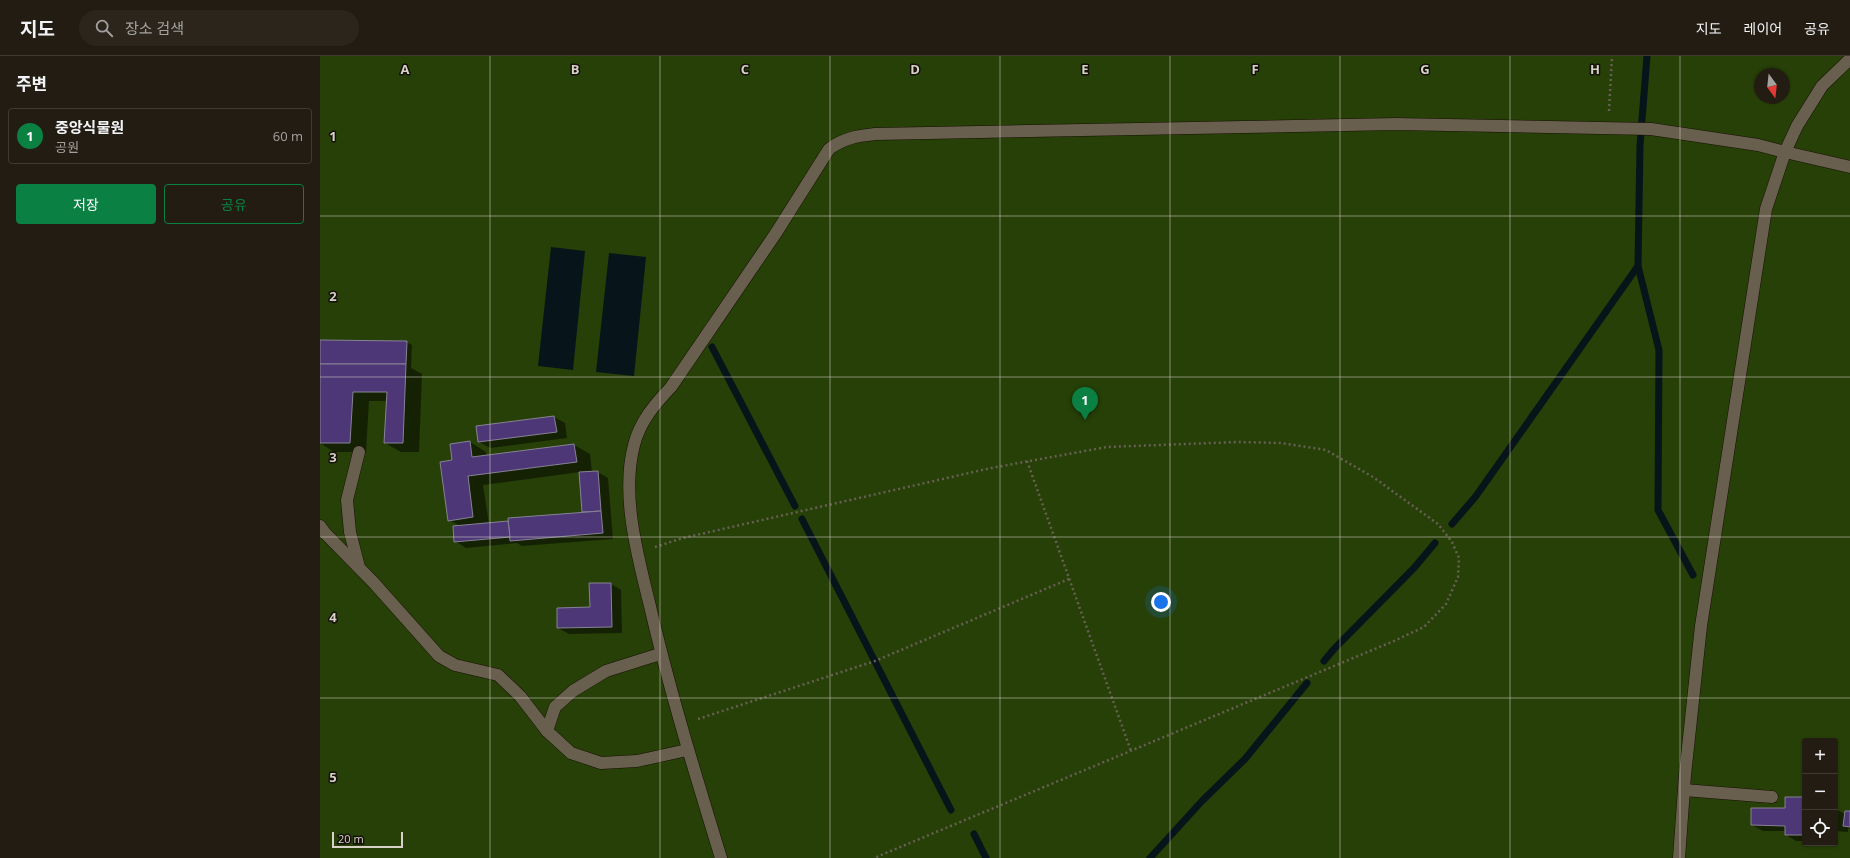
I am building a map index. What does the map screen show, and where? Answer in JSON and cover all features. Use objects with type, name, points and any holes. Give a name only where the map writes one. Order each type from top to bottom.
[{"type":"street","points":[[1679,858],[1684,790],[1703,611],[1766,209],[1785,152],[1797,126],[1822,86],[1850,59]]},
{"type":"street","points":[[721,858],[687,750],[660,654],[637,553],[629,492],[630,465],[634,444],[643,421],[655,404],[671,387],[750,272],[829,149],[838,142],[851,137],[875,134],[1396,124],[1632,128],[1651,129],[1758,145],[1850,167]]},
{"type":"street","points":[[359,452],[347,500],[350,532],[359,567]]},
{"type":"street","points":[[320,526],[439,656],[455,665],[498,675],[520,696],[547,731],[571,753],[601,763],[637,760],[687,750]]},
{"type":"street","points":[[547,731],[555,708],[573,691],[606,671],[660,654]]},
{"type":"street","points":[[1684,790],[1772,798]]},
{"type":"path","points":[[1609,128],[1612,56]]},
{"type":"path","points":[[637,553],[683,538],[1027,462],[1115,446],[1238,442],[1281,443],[1326,450],[1373,477],[1438,524],[1452,542],[1459,558],[1458,576],[1446,604],[1424,627],[1387,644],[874,858]]},
{"type":"path","points":[[1027,462],[1131,750]]},
{"type":"path","points":[[680,725],[875,661],[1069,579]]},
{"type":"green space","points":[[320,56],[1850,56],[1850,858],[320,858]]},
{"type":"shaded area","points":[[551,247],[585,251],[573,370],[538,366]]},
{"type":"shaded area","points":[[609,253],[646,257],[634,376],[596,372]]},
{"type":"building","points":[[320,340],[407,341],[406,364],[320,364]]},
{"type":"building","points":[[320,364],[406,364],[403,443],[384,443],[387,392],[353,392],[350,443],[320,443]]},
{"type":"building","points":[[554,416],[557,432],[478,442],[476,426]]},
{"type":"building","points":[[470,441],[472,457],[574,444],[577,462],[468,476],[473,517],[448,521],[440,462],[452,460],[450,444]]},
{"type":"building","points":[[598,471],[601,511],[582,512],[579,472]]},
{"type":"building","points":[[601,511],[603,533],[510,541],[508,518]]},
{"type":"building","points":[[508,521],[510,537],[454,542],[453,526]]},
{"type":"building","points":[[589,583],[611,583],[612,627],[557,628],[557,608],[590,607]]},
{"type":"building","points":[[1785,797],[1802,797],[1802,835],[1785,835],[1785,826],[1751,825],[1751,808],[1785,808]]},
{"type":"building","points":[[1845,811],[1850,811],[1850,827],[1843,826]]},
{"type":"waterway","points":[[1452,524],[1476,496],[1638,266],[1640,145],[1647,56]]},
{"type":"waterway","points":[[1638,266],[1659,350],[1658,510],[1693,575]]},
{"type":"waterway","points":[[712,347],[795,506]]},
{"type":"waterway","points":[[802,519],[951,810]]},
{"type":"waterway","points":[[1324,661],[1414,568],[1435,543]]},
{"type":"waterway","points":[[1150,858],[1202,801],[1245,759],[1307,683]]},
{"type":"waterway","points":[[974,834],[986,858]]},
{"type":"place","name":"중앙식물원","points":[[1085,420]]}]
